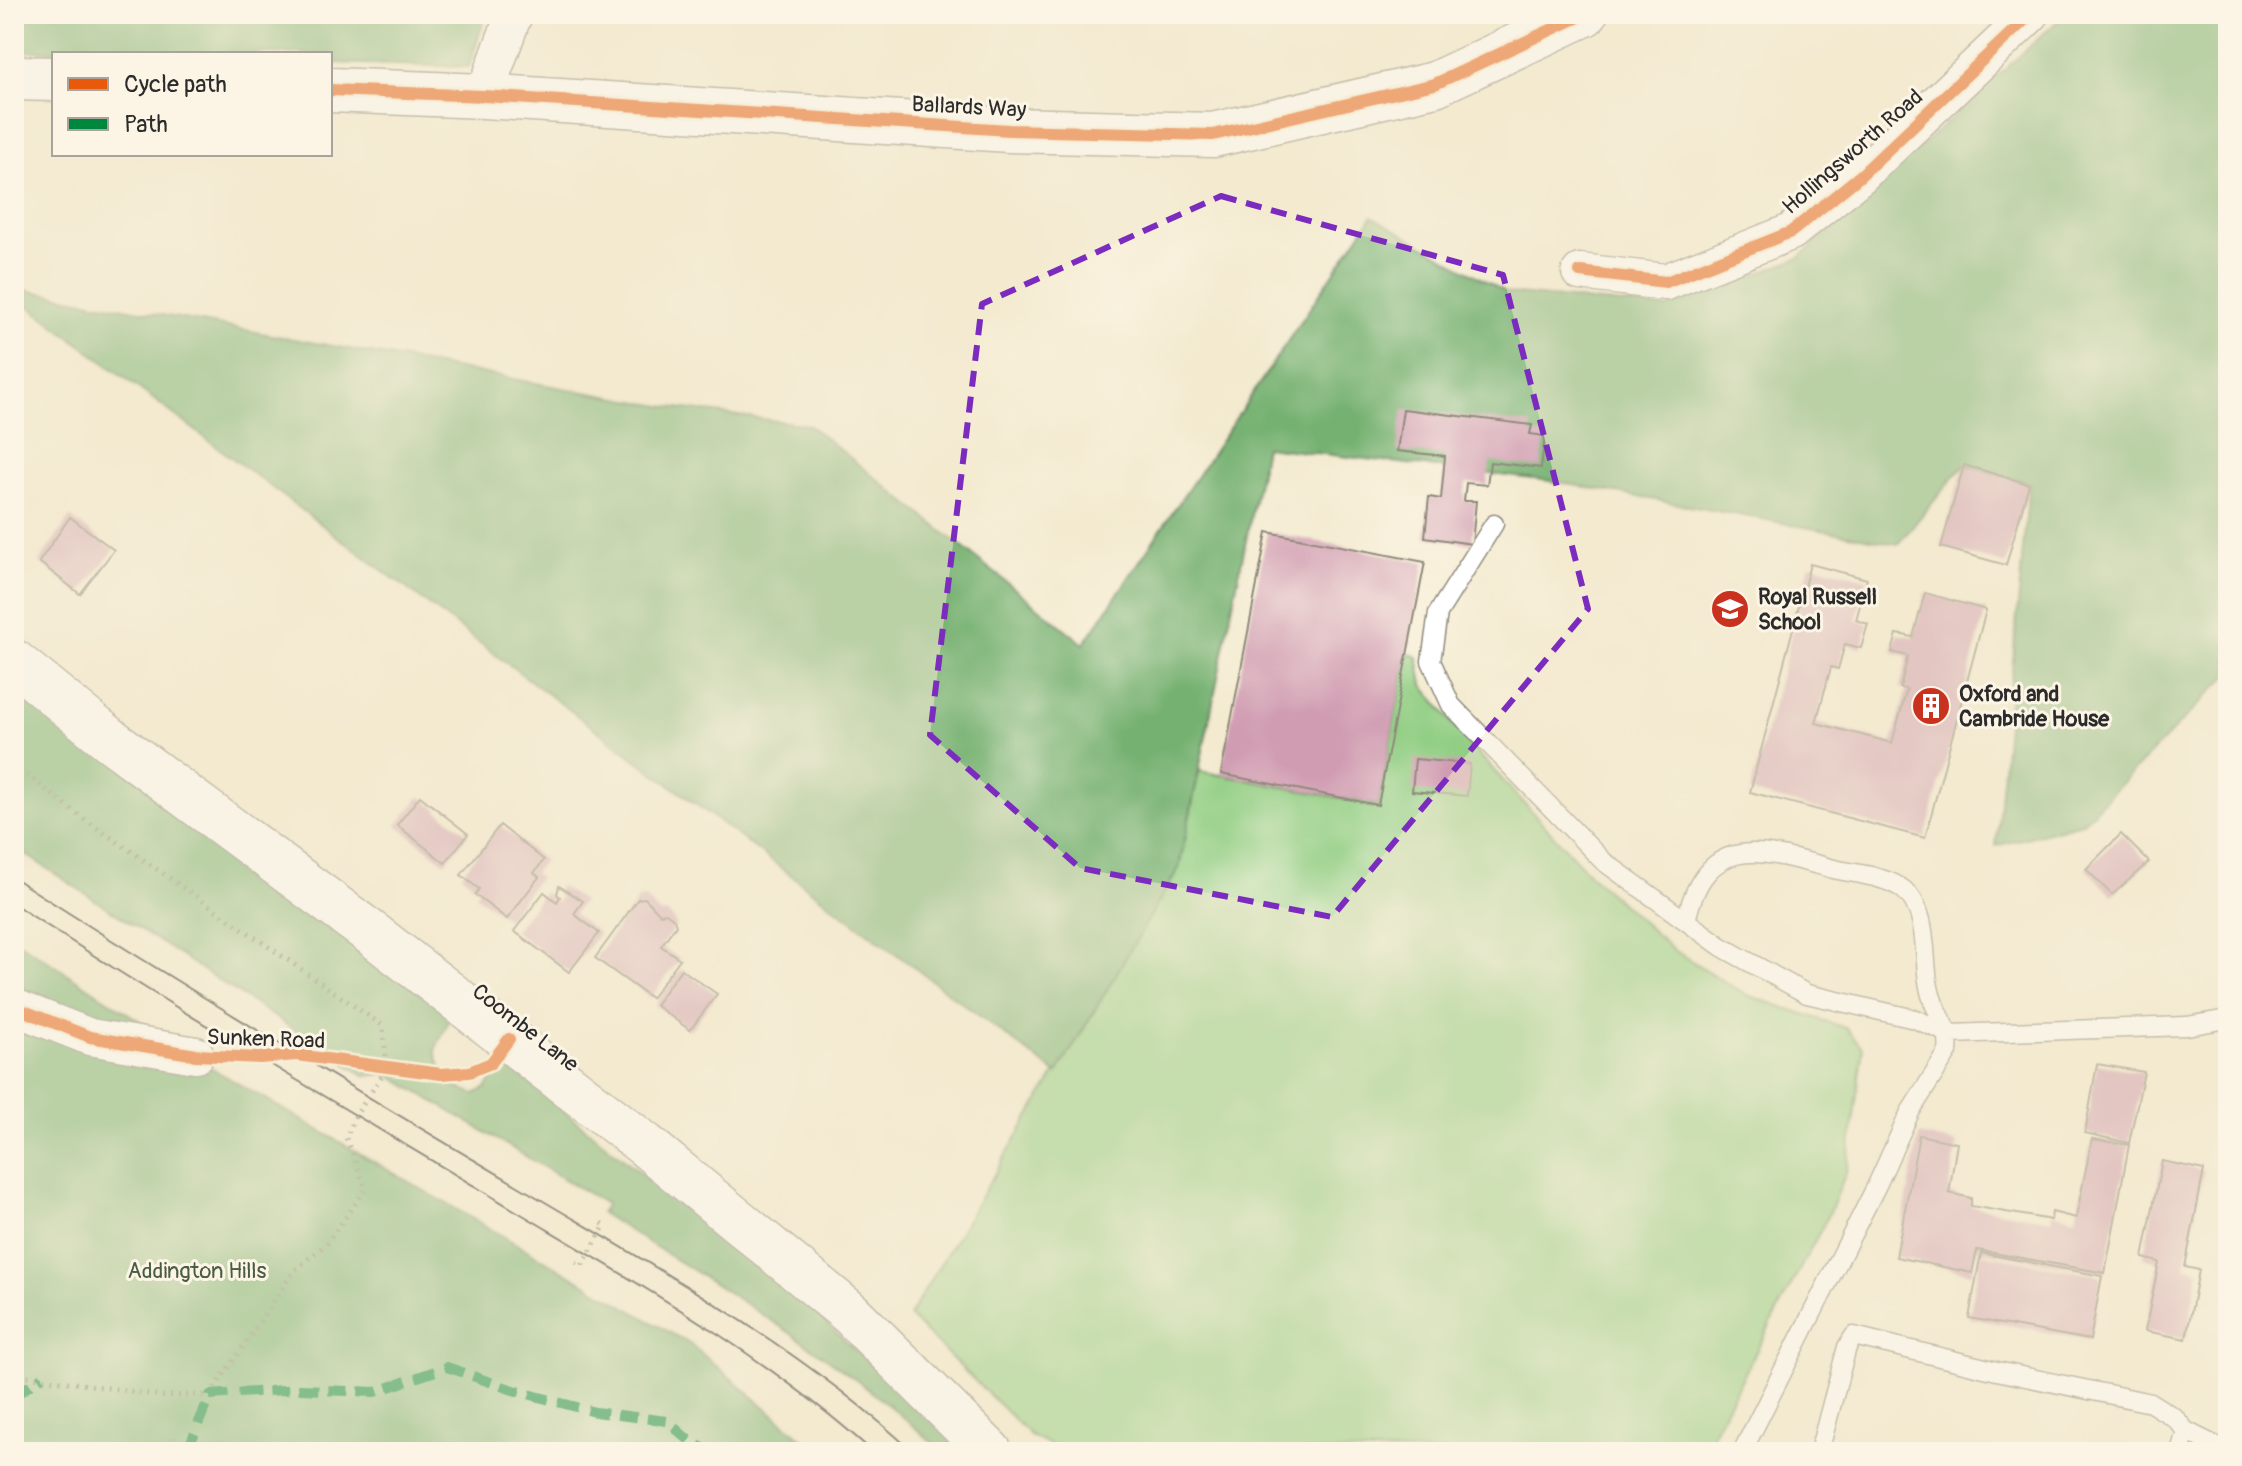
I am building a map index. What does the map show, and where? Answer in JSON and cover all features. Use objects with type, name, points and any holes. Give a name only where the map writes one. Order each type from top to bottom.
[{"type":"street","points":[[484,96],[514,14]]},
{"type":"street","name":"Ballards Way","points":[[332,90],[484,96],[1009,130],[1213,135],[1435,84],[1585,14]]},
{"type":"street","name":"Hollingsworth Road","points":[[1580,272],[1666,282],[1791,232],[1860,176],[2031,14]]},
{"type":"street","points":[[14,78],[52,79]]},
{"type":"street","name":"Coombe Lane","points":[[14,662],[112,741],[375,936],[644,1144],[850,1313],[990,1452]]},
{"type":"street","name":"Sunken Road","points":[[14,1007],[90,1037],[196,1055]]},
{"type":"lane","points":[[1494,524],[1438,613],[1431,661],[1451,705],[1603,861],[1722,947],[1807,994],[1915,1019],[1950,1034],[2187,1026],[2228,1019]]},
{"type":"lane","points":[[1686,921],[1691,898],[1704,876],[1723,858],[1742,851],[1777,854],[1898,886],[1919,913],[1930,995],[1950,1034],[1948,1052],[1892,1146],[1877,1185],[1742,1452]]},
{"type":"lane","points":[[1819,1452],[1847,1347],[1854,1336],[1997,1371],[2151,1403],[2175,1418],[2186,1431],[2228,1452]]},
{"type":"lane","points":[[2180,1452],[2186,1431]]},
{"type":"path","points":[[14,765],[77,814],[383,1026],[394,1069]]},
{"type":"path","points":[[372,1066],[394,1069]]},
{"type":"path","points":[[14,1374],[163,1396],[210,1395],[294,1271],[327,1243],[366,1189],[346,1138],[356,1115],[394,1069]]},
{"type":"path","points":[[576,1262],[582,1266],[605,1225],[597,1220]]},
{"type":"highlighted area","points":[[1221,196],[1503,275],[1588,609],[1332,917],[1080,868],[930,735],[982,304]]},
{"type":"green space","points":[[14,14],[486,14],[469,67],[332,63],[332,52],[14,51]]},
{"type":"green space","points":[[2065,14],[2228,14],[2228,675],[2082,823],[1996,846],[2029,483],[1964,465],[1898,544],[1551,481],[1265,447],[1179,868],[1057,1074],[14,295],[14,288],[662,406],[809,425],[1084,644],[1372,216],[1507,293],[1667,308],[1799,258]]},
{"type":"green space","points":[[1407,653],[1418,657],[1423,685],[1464,738],[1593,878],[1674,950],[1744,994],[1846,1028],[1863,1048],[1847,1170],[1830,1212],[1703,1452],[1063,1452],[1030,1435],[909,1316],[1179,868],[1199,771],[1378,805]]},
{"type":"green space","points":[[14,686],[451,1016],[435,1050],[446,1083],[475,1094],[486,1088],[504,1063],[806,1305],[953,1439],[949,1452],[942,1452],[862,1385],[777,1324],[601,1213],[606,1204],[387,1074],[365,1076],[14,847]]},
{"type":"green space","name":"Addington Hills","points":[[14,939],[220,1073],[690,1344],[819,1452],[14,1452]]},
{"type":"building","points":[[1403,409],[1532,425],[1530,434],[1545,436],[1541,468],[1490,462],[1487,485],[1466,483],[1464,501],[1476,501],[1472,544],[1425,537],[1429,497],[1441,499],[1445,456],[1397,451]]},
{"type":"building","points":[[1964,465],[2029,484],[2006,565],[1941,547]]},
{"type":"building","points":[[70,517],[114,550],[80,594],[39,562]]},
{"type":"building","points":[[1267,532],[1425,562],[1378,805],[1221,774]]},
{"type":"building","name":"Oxford and Cambride House","points":[[1810,564],[1867,579],[1856,620],[1868,624],[1861,648],[1845,644],[1838,669],[1831,667],[1816,723],[1892,743],[1907,689],[1900,688],[1908,656],[1892,652],[1897,634],[1913,637],[1925,593],[1986,610],[1925,838],[1750,792]]},
{"type":"building","points":[[1415,759],[1470,764],[1467,796],[1412,791]]},
{"type":"building","points":[[420,796],[468,834],[445,863],[397,825]]},
{"type":"building","points":[[500,825],[544,860],[534,873],[539,877],[507,919],[475,895],[479,889],[461,875]]},
{"type":"building","points":[[2121,834],[2149,862],[2112,895],[2086,869]]},
{"type":"building","points":[[559,886],[583,901],[574,914],[599,933],[569,972],[514,931],[544,892],[557,902]]},
{"type":"building","points":[[645,898],[660,914],[666,913],[674,919],[676,925],[661,946],[680,959],[651,998],[595,958],[638,899]]},
{"type":"building","points":[[681,969],[717,994],[690,1030],[655,1005]]},
{"type":"building","points":[[2097,1064],[2144,1072],[2129,1143],[2085,1133]]},
{"type":"building","points":[[1919,1135],[1957,1143],[1949,1193],[1971,1198],[1971,1206],[2051,1220],[2052,1212],[2076,1218],[2092,1139],[2129,1145],[2105,1273],[1977,1250],[1972,1273],[1896,1257]]},
{"type":"building","points":[[2162,1161],[2204,1170],[2185,1267],[2199,1270],[2186,1339],[2145,1331],[2159,1262],[2143,1258]]},
{"type":"building","points":[[1981,1253],[2102,1276],[2090,1340],[1969,1318]]},
{"type":"tram line","points":[[14,878],[265,1035],[723,1309],[821,1376],[913,1452]]},
{"type":"tram line","points":[[14,904],[201,1022],[701,1323],[790,1384],[873,1452]]},
{"type":"marked path","points":[[187,1452],[210,1395],[300,1389],[375,1392],[447,1367],[513,1390],[595,1412],[667,1421],[691,1442],[712,1452]]},
{"type":"marked path","points":[[14,1396],[42,1377]]},
{"type":"cycle path","points":[[332,90],[484,96],[1009,130],[1213,135],[1435,84],[1585,14]]},
{"type":"cycle path","points":[[1580,272],[1666,282],[1791,232],[1860,176],[2031,14]]},
{"type":"cycle path","points":[[14,1007],[90,1037],[196,1055],[260,1058],[296,1055],[441,1074],[469,1072],[491,1063],[509,1039]]},
{"type":"place","name":"Royal Russell School","points":[[1730,609]]},
{"type":"place","name":"Oxford and Cambride House","points":[[1931,706]]}]
